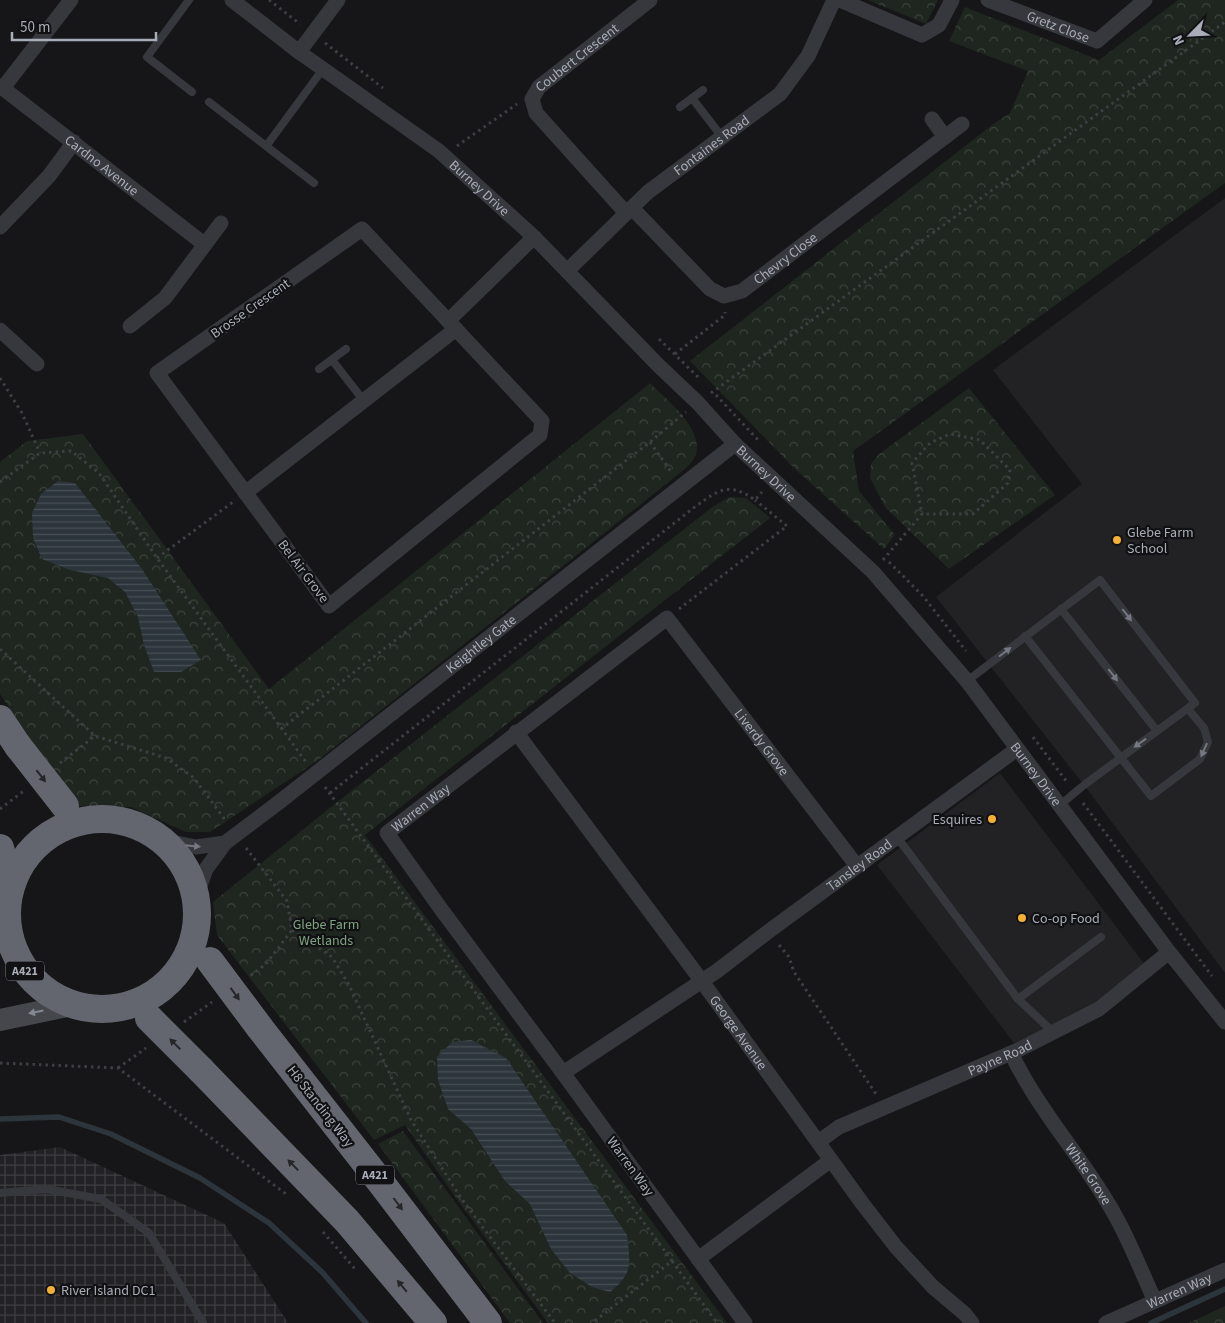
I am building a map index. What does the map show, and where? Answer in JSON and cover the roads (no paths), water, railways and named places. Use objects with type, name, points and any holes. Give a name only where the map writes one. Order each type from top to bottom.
[{"type":"highway","points":[[0,719],[18,746],[72,814]]},
{"type":"highway","name":"A421","points":[[72,814],[109,818],[137,825],[162,840],[177,856],[189,876],[196,897],[195,934],[183,964],[140,1011],[102,1010],[72,1005],[46,992],[25,971],[11,944],[3,921],[10,885],[26,855],[72,814]]},
{"type":"highway","name":"A421","points":[[0,849],[10,885]]},
{"type":"highway","name":"H8 Standing Way","points":[[195,934],[210,961],[260,1028],[488,1323]]},
{"type":"highway","points":[[140,1011],[201,1070],[347,1220],[433,1323]]},
{"type":"street","points":[[1,87],[71,0]]},
{"type":"street","name":"Burney Drive","points":[[232,0],[299,52],[444,156],[534,237],[658,365],[698,403],[735,444],[874,572],[966,681],[1169,952],[1225,1022]]},
{"type":"street","points":[[299,52],[338,0]]},
{"type":"street","name":"Coubert Crescent","points":[[629,211],[536,113],[532,99],[539,87],[650,0]]},
{"type":"street","name":"Fontaines Road","points":[[567,271],[648,192],[780,94],[808,56],[834,0]]},
{"type":"street","points":[[840,0],[922,35],[939,25],[952,0]]},
{"type":"street","name":"Gretz Close","points":[[988,0],[1097,41],[1145,0]]},
{"type":"street","name":"Cardno Avenue","points":[[1,87],[204,244]]},
{"type":"street","points":[[932,119],[945,137]]},
{"type":"street","name":"Chevry Close","points":[[629,211],[710,289],[724,296],[742,291],[962,124]]},
{"type":"street","points":[[0,227],[49,176],[74,142]]},
{"type":"street","points":[[130,326],[165,298],[221,223]]},
{"type":"street","name":"Brosse Crescent","points":[[245,493],[157,374],[362,229],[452,325]]},
{"type":"street","points":[[245,493],[364,401],[452,325],[534,237]]},
{"type":"street","name":"Bel Air Grove","points":[[245,493],[329,606],[540,435],[542,421],[452,325]]},
{"type":"street","points":[[0,330],[38,364]]},
{"type":"street","name":"Keightley Gate","points":[[196,897],[206,869],[225,843],[735,444]]},
{"type":"street","name":"Warren Way","points":[[667,618],[516,732],[387,833],[441,910],[564,1073],[745,1323]]},
{"type":"street","name":"Liverdy Grove","points":[[667,618],[857,866]]},
{"type":"street","name":"George Avenue","points":[[516,732],[701,980],[896,1247],[933,1287],[965,1314],[972,1323]]},
{"type":"street","name":"Tansley Road","points":[[701,980],[717,971],[1018,749]]},
{"type":"street","name":"Keightley Gate","points":[[162,840],[196,847],[225,843]]},
{"type":"street","name":"Payne Road","points":[[818,1142],[839,1127],[1011,1053],[1099,1010],[1169,952]]},
{"type":"street","points":[[564,1073],[701,980]]},
{"type":"street","points":[[0,1020],[72,1005]]},
{"type":"street","name":"White Grove","points":[[1011,1053],[1021,1074],[1074,1150],[1116,1218],[1155,1301]]},
{"type":"street","points":[[698,1259],[831,1160]]},
{"type":"street","name":"Warren Way","points":[[1106,1323],[1225,1270]]},
{"type":"lane","points":[[189,0],[147,57],[192,92]]},
{"type":"lane","points":[[266,145],[323,69]]},
{"type":"lane","points":[[680,107],[703,90]]},
{"type":"lane","points":[[692,98],[722,137]]},
{"type":"lane","points":[[209,102],[314,183]]},
{"type":"lane","points":[[319,369],[346,350]]},
{"type":"lane","points":[[332,360],[364,401]]},
{"type":"lane","points":[[966,681],[1100,580],[1195,703],[1060,805]]},
{"type":"lane","points":[[1061,609],[1157,731]]},
{"type":"lane","points":[[1025,636],[1151,796],[1200,759],[1208,742],[1204,728],[1188,709]]},
{"type":"lane","points":[[897,837],[1018,999],[1053,1032]]},
{"type":"lane","points":[[1018,999],[1101,937]]},
{"type":"lane","points":[[0,1192],[46,1189],[100,1199],[149,1232],[204,1323]]},
{"type":"waterway","points":[[0,1119],[59,1117],[111,1134],[200,1178],[269,1223],[322,1272],[366,1323]]},
{"type":"waterway","points":[[1151,1323],[1225,1289]]},
{"type":"place","name":"Glebe Farm School","points":[[1117,540]]},
{"type":"place","name":"Esquires","points":[[992,819]]},
{"type":"place","name":"Co-op Food","points":[[1022,918]]},
{"type":"place","name":"River Island DC1","points":[[51,1290]]},
{"type":"park label","name":"Glebe Farm Wetlands","points":[[326,932]]}]
